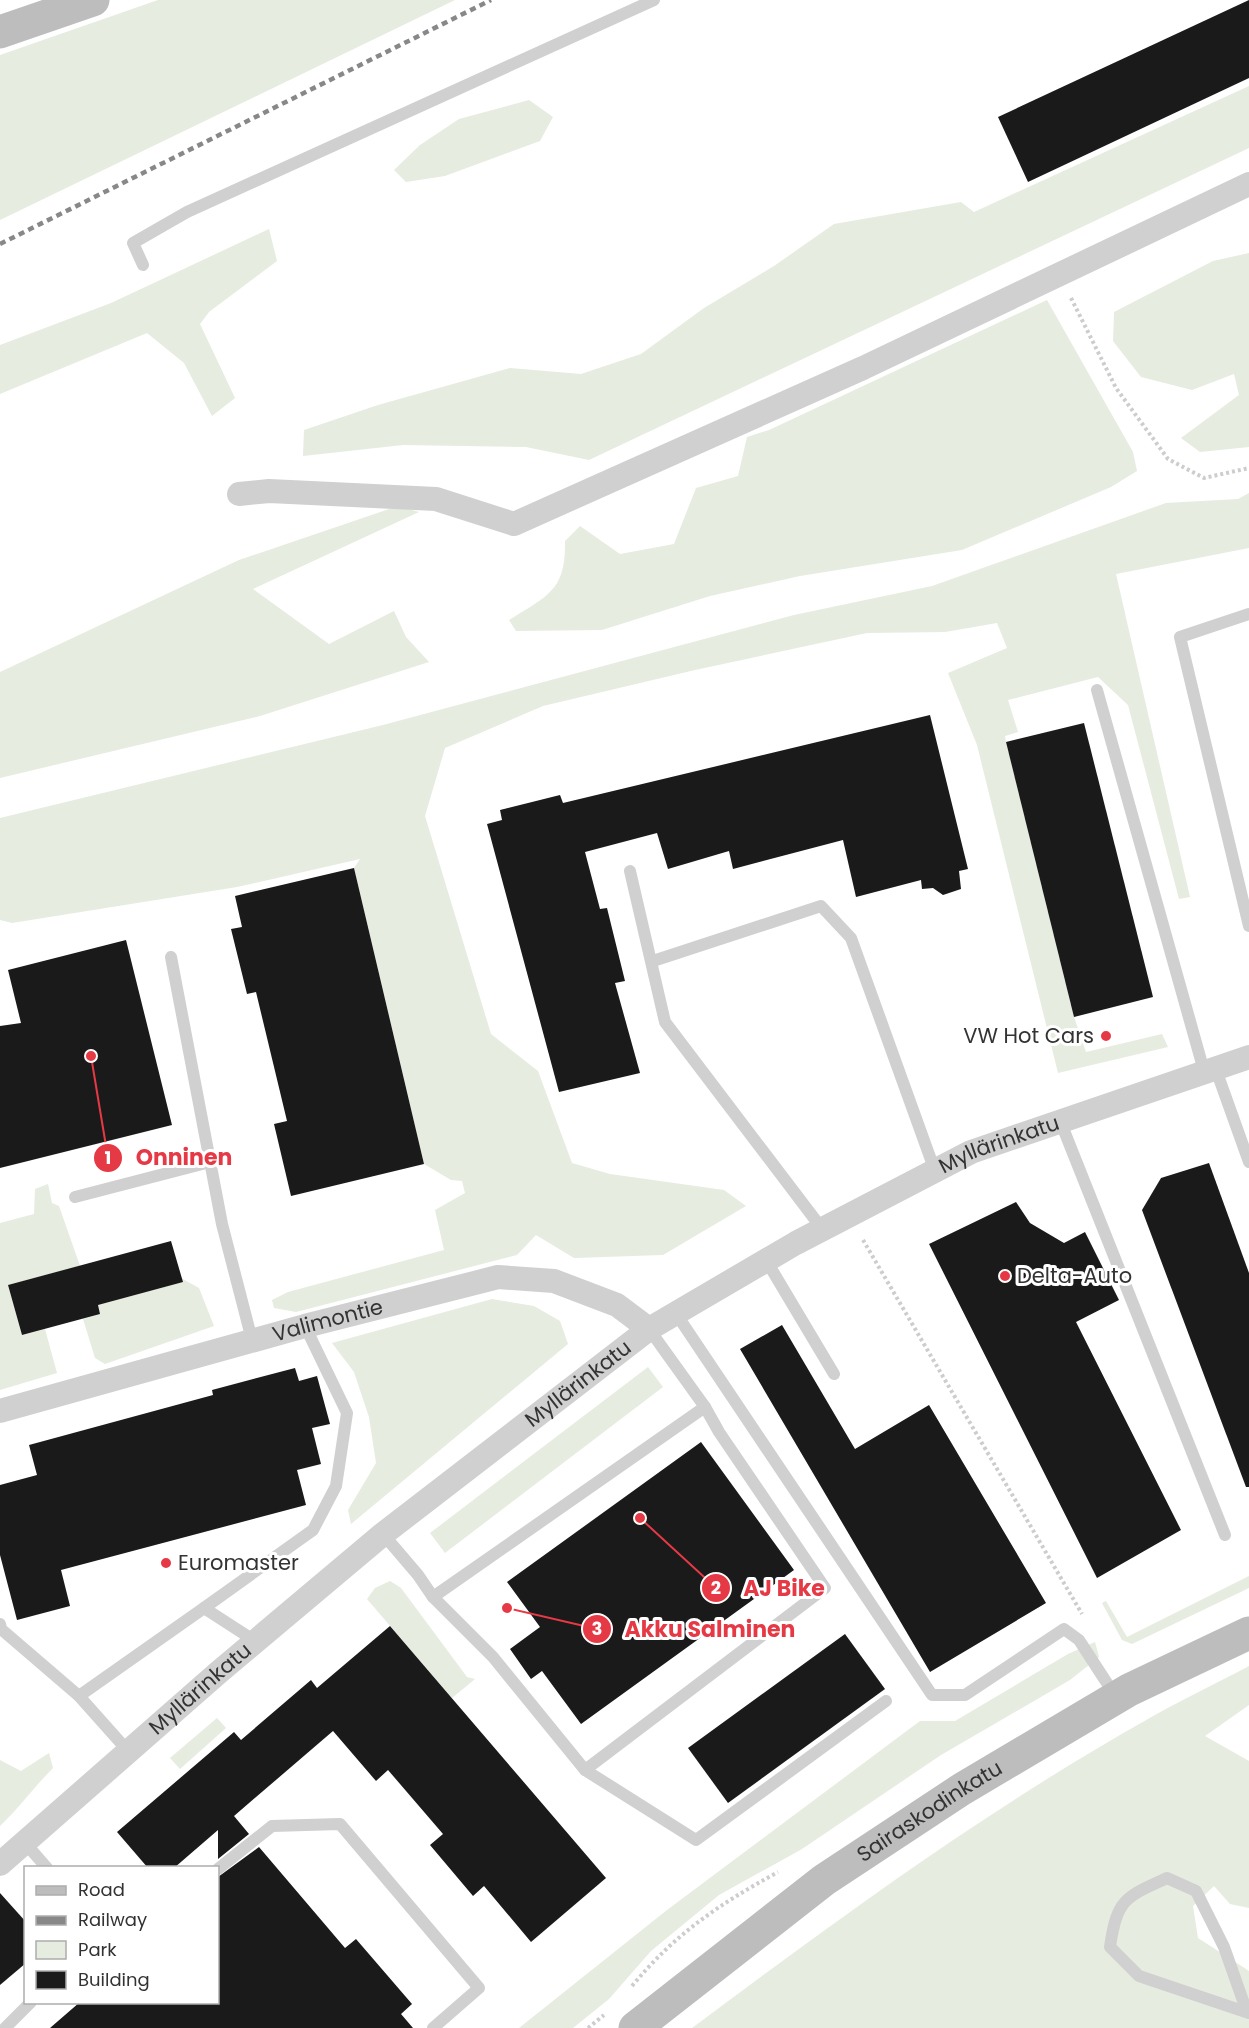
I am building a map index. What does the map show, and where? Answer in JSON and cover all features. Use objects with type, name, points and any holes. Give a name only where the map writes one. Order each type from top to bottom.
[{"type":"main road","points":[[9,28],[93,0]]},
{"type":"main road","name":"Sairaskodinkatu","points":[[635,2028],[824,1880],[962,1789],[1116,1697],[1249,1633]]},
{"type":"street","points":[[239,494],[268,491],[436,499],[514,524],[1060,276],[1249,184]]},
{"type":"street","name":"Myllärinkatu","points":[[0,1864],[26,1844],[128,1751],[255,1641],[383,1534],[649,1329],[677,1315],[766,1260],[971,1152],[1249,1057]]},
{"type":"street","name":"Valimontie","points":[[0,1411],[252,1340],[498,1277],[554,1281],[617,1305],[649,1329]]},
{"type":"lane","points":[[143,266],[133,243],[187,212],[654,0]]},
{"type":"lane","points":[[1249,614],[1180,637],[1249,926]]},
{"type":"lane","points":[[1097,690],[1209,1069],[1249,1162]]},
{"type":"lane","points":[[630,871],[653,961],[665,1022],[822,1230]]},
{"type":"lane","points":[[653,961],[821,906],[851,938],[935,1171]]},
{"type":"lane","points":[[171,957],[222,1224],[252,1340]]},
{"type":"lane","points":[[1061,1123],[1226,1535]]},
{"type":"lane","points":[[75,1197],[210,1162]]},
{"type":"lane","points":[[766,1260],[834,1374]]},
{"type":"lane","points":[[677,1315],[932,1695],[965,1695],[1064,1629],[1079,1640],[1116,1697]]},
{"type":"lane","points":[[79,1696],[313,1530],[336,1486],[347,1413],[305,1326]]},
{"type":"lane","points":[[585,1770],[825,1588],[719,1432],[705,1407],[649,1329]]},
{"type":"lane","points":[[433,1597],[705,1407]]},
{"type":"lane","points":[[383,1534],[418,1575],[433,1597],[493,1657],[585,1770],[696,1840],[886,1701]]},
{"type":"lane","points":[[204,1608],[255,1641]]},
{"type":"lane","points":[[0,1624],[1,1629],[79,1696],[128,1751]]},
{"type":"lane","points":[[219,1868],[272,1826],[340,1824],[479,1988],[433,2028]]},
{"type":"lane","points":[[26,1844],[44,1866]]},
{"type":"lane","points":[[1167,1878],[1196,1891],[1224,1947],[1248,2013],[1139,1976],[1110,1947],[1114,1916],[1131,1894],[1167,1878]]},
{"type":"lane","points":[[5,2028],[29,2004]]},
{"type":"path","points":[[1060,276],[1116,388],[1168,459],[1204,478],[1249,468]]},
{"type":"path","points":[[849,1216],[1088,1623]]},
{"type":"green space","points":[[158,0],[455,0],[0,220],[0,55]]},
{"type":"green space","points":[[1249,86],[1249,148],[589,460],[526,447],[403,445],[303,456],[304,430],[378,405],[510,368],[581,374],[641,354],[704,308],[774,266],[834,224],[961,202],[974,212]]},
{"type":"green space","points":[[529,100],[553,117],[540,141],[445,176],[406,182],[394,170],[420,145],[459,119]]},
{"type":"green space","points":[[269,229],[277,261],[209,312],[200,324],[235,398],[212,416],[184,363],[147,333],[0,394],[0,345],[111,303]]},
{"type":"green space","points":[[1249,253],[1249,447],[1200,452],[1181,438],[1239,395],[1234,374],[1192,390],[1141,377],[1113,341],[1114,312],[1213,261]]},
{"type":"green space","points":[[1047,300],[1133,452],[1137,471],[1111,487],[962,550],[800,576],[710,596],[602,630],[516,631],[509,620],[534,605],[552,590],[562,571],[565,541],[580,526],[620,554],[674,544],[696,488],[738,476],[747,437],[769,430]]},
{"type":"green space","points":[[1249,493],[1249,548],[1116,574],[1190,897],[1179,899],[1128,705],[1098,677],[1008,700],[1018,732],[1005,736],[1006,742],[1074,1017],[1086,1052],[1162,1034],[1168,1047],[1058,1073],[977,745],[948,673],[1007,648],[997,623],[945,632],[867,633],[695,670],[543,706],[445,748],[425,816],[491,1034],[538,1071],[572,1163],[610,1174],[724,1190],[746,1206],[663,1255],[574,1258],[536,1235],[517,1255],[296,1312],[274,1308],[272,1300],[288,1292],[444,1250],[435,1210],[465,1193],[462,1181],[451,1180],[424,1164],[354,868],[360,859],[237,887],[12,923],[0,920],[0,818],[383,725],[794,615],[932,586],[1166,503],[1238,499]]},
{"type":"green space","points":[[398,506],[419,512],[253,589],[329,644],[394,611],[406,637],[429,662],[260,716],[0,778],[0,672],[239,560]]},
{"type":"green space","points":[[48,1184],[52,1203],[59,1206],[80,1266],[8,1285],[22,1335],[45,1329],[57,1373],[0,1390],[0,1223],[34,1214],[35,1189]]},
{"type":"green space","points":[[181,1278],[199,1288],[214,1326],[105,1364],[95,1358],[83,1319],[100,1314],[98,1305],[182,1282]]},
{"type":"green space","points":[[492,1299],[534,1306],[560,1321],[568,1344],[351,1524],[348,1510],[376,1463],[369,1417],[354,1372],[332,1343]]},
{"type":"green space","points":[[648,1367],[663,1387],[445,1553],[430,1533]]},
{"type":"green space","points":[[1249,1576],[1249,1588],[1132,1644],[1122,1640],[1102,1603],[1106,1601],[1127,1637]]},
{"type":"green space","points":[[390,1581],[401,1588],[467,1677],[475,1679],[452,1698],[367,1599],[375,1588]]},
{"type":"green space","points":[[1095,1642],[1099,1657],[1070,1680],[941,1755],[802,1849],[719,1895],[651,1951],[609,1999],[573,2028],[519,2028],[667,1910],[920,1721],[955,1721],[1068,1654]]},
{"type":"green space","points":[[1249,1666],[1249,1705],[1205,1736],[1249,1761],[1249,1908],[1230,1904],[1214,1886],[1193,1906],[1198,1938],[1249,1971],[1249,2028],[692,2028],[803,1946],[972,1827],[1160,1712]]},
{"type":"green space","points":[[217,1718],[226,1728],[180,1769],[170,1758]]},
{"type":"green space","points":[[49,1753],[53,1768],[0,1826],[0,1760],[21,1771]]},
{"type":"building","points":[[1249,0],[1249,78],[1028,182],[998,117]]},
{"type":"building","points":[[930,715],[968,869],[959,871],[961,889],[943,895],[933,888],[922,889],[921,880],[856,897],[843,840],[733,869],[729,851],[668,869],[657,833],[585,852],[600,909],[607,908],[625,981],[615,983],[640,1073],[559,1092],[487,824],[502,820],[500,810],[560,795],[563,803]]},
{"type":"building","points":[[1084,723],[1153,997],[1074,1017],[1006,742]]},
{"type":"building","points":[[354,868],[424,1164],[291,1196],[274,1124],[287,1121],[256,992],[247,994],[231,929],[242,927],[235,896]]},
{"type":"building","points":[[126,940],[172,1125],[0,1168],[0,1026],[21,1023],[8,970]]},
{"type":"building","points":[[1209,1163],[1249,1273],[1249,1487],[1246,1487],[1142,1210],[1161,1178]]},
{"type":"building","points":[[1016,1202],[1030,1223],[1064,1243],[1085,1232],[1119,1300],[1076,1322],[1181,1530],[1097,1578],[929,1244]]},
{"type":"building","points":[[171,1241],[183,1282],[98,1305],[100,1314],[22,1335],[8,1285]]},
{"type":"building","points":[[782,1325],[855,1449],[929,1405],[1046,1603],[930,1672],[740,1349]]},
{"type":"building","points":[[295,1368],[299,1381],[317,1376],[330,1424],[312,1428],[321,1464],[297,1470],[306,1505],[61,1570],[70,1606],[17,1620],[0,1555],[0,1485],[37,1475],[29,1445],[213,1395],[212,1390]]},
{"type":"building","points":[[701,1442],[794,1570],[581,1724],[542,1671],[531,1679],[510,1649],[540,1627],[507,1582]]},
{"type":"building","points":[[390,1626],[606,1878],[531,1942],[484,1886],[473,1896],[430,1845],[443,1834],[388,1770],[376,1781],[333,1731],[234,1816],[249,1834],[218,1859],[218,1830],[176,1866],[146,1866],[117,1832],[234,1732],[241,1740],[311,1680],[317,1688]]},
{"type":"building","points":[[845,1634],[885,1689],[728,1803],[688,1748]]},
{"type":"building","points":[[259,1847],[345,1948],[356,1939],[412,2004],[401,2014],[413,2028],[50,2028],[78,2004],[219,2004],[219,1876]]},
{"type":"building","points":[[0,1893],[24,1920],[24,1965],[0,1985]]},
{"type":"railway","points":[[0,244],[491,0]]},
{"type":"place","name":"VW Hot Cars","points":[[1106,1036]]},
{"type":"place","name":"Onninen","points":[[91,1056]]},
{"type":"place","name":"Delta-Auto","points":[[1005,1276]]},
{"type":"place","name":"AJ Bike","points":[[640,1518]]},
{"type":"place","name":"Euromaster","points":[[166,1563]]},
{"type":"place","name":"Akku Salminen","points":[[507,1608]]}]
